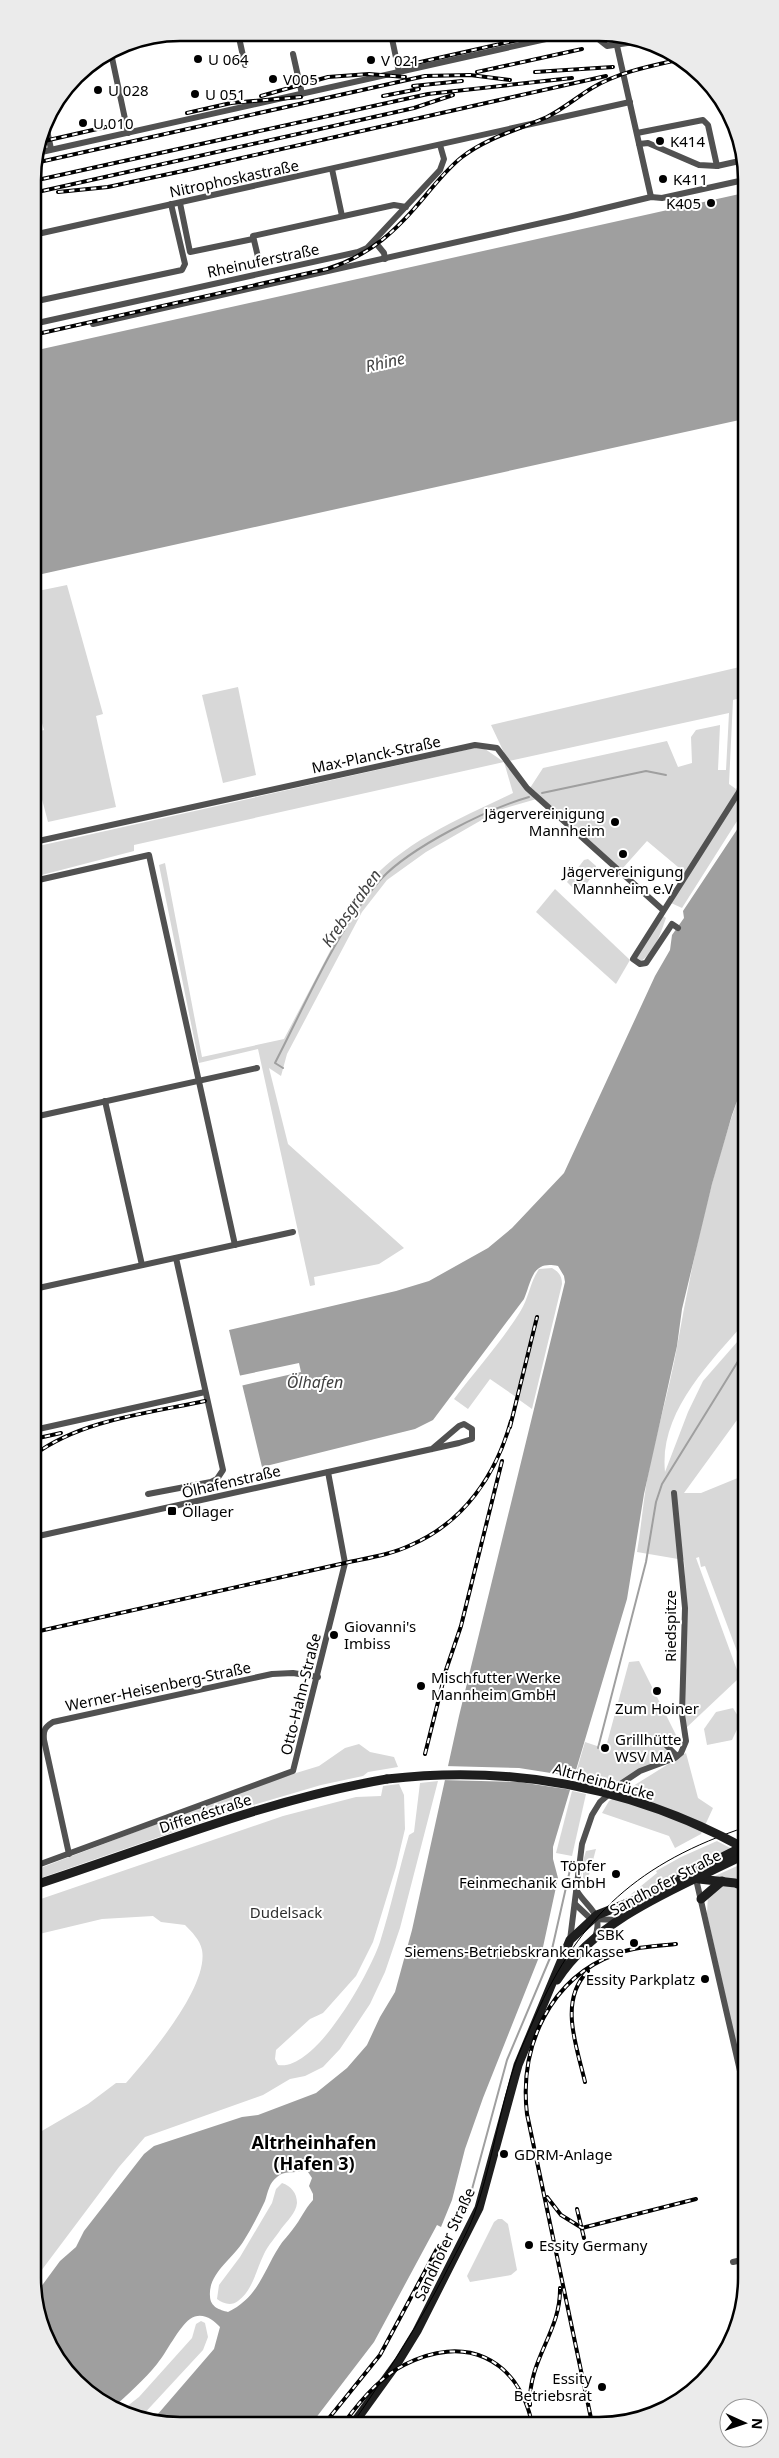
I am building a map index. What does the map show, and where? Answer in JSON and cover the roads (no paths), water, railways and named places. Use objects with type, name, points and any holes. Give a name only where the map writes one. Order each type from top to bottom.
[{"type":"street","points":[[393,41],[399,72]]},
{"type":"street","points":[[45,150],[537,41]]},
{"type":"street","points":[[601,41],[607,46],[626,44]]},
{"type":"street","points":[[240,42],[246,65]]},
{"type":"street","points":[[617,46],[651,197]]},
{"type":"street","points":[[294,54],[302,94]]},
{"type":"street","points":[[112,60],[128,132]]},
{"type":"street","name":"Nitrophoskastraße","points":[[42,233],[630,102]]},
{"type":"street","points":[[636,133],[703,120],[708,125],[717,166]]},
{"type":"street","points":[[48,137],[51,149]]},
{"type":"street","points":[[639,144],[648,143],[699,165],[717,166],[736,162]]},
{"type":"street","name":"Rheinuferstraße","points":[[42,322],[358,252],[375,242],[443,165],[440,145]]},
{"type":"street","points":[[332,169],[342,216]]},
{"type":"street","points":[[93,324],[358,266],[651,197],[662,198],[738,181]]},
{"type":"street","points":[[42,300],[182,270],[185,264],[186,253],[180,203]]},
{"type":"street","points":[[172,204],[186,253]]},
{"type":"street","points":[[186,253],[394,205],[406,207]]},
{"type":"street","points":[[253,238],[258,261]]},
{"type":"street","points":[[375,242],[384,253],[385,259]]},
{"type":"street","points":[[358,252],[358,266]]},
{"type":"street","name":"Max-Planck-Straße","points":[[42,840],[475,745],[485,745],[497,748],[527,788],[664,910]]},
{"type":"street","points":[[678,928],[672,924],[646,963],[640,964],[633,959],[738,794]]},
{"type":"street","points":[[42,879],[149,855],[235,1245]]},
{"type":"street","points":[[42,1115],[257,1068]]},
{"type":"street","points":[[105,1102],[142,1266]]},
{"type":"street","points":[[41,1288],[294,1232]]},
{"type":"street","points":[[148,1494],[211,1482],[221,1475],[224,1465],[205,1392],[176,1258]]},
{"type":"street","points":[[41,1428],[205,1392]]},
{"type":"street","name":"Ölhafenstraße","points":[[41,1536],[466,1442],[472,1438],[472,1429],[464,1424],[459,1426],[432,1449]]},
{"type":"street","name":"Otto-Hahn-Straße","points":[[41,1864],[293,1771],[345,1564],[328,1472]]},
{"type":"street","name":"Riedspitze","points":[[674,1493],[685,1608],[682,1714],[686,1741],[677,1756]]},
{"type":"street","name":"Werner-Heisenberg-Straße","points":[[69,1854],[44,1740],[43,1732],[46,1726],[53,1722],[272,1674],[293,1673],[318,1677]]},
{"type":"street","points":[[570,1940],[582,1844],[592,1816],[600,1802],[640,1771],[677,1756],[667,1746]]},
{"type":"street","name":"Altrheinbrücke","points":[[387,1779],[433,1775],[495,1774],[574,1784],[622,1796],[666,1812],[737,1846]]},
{"type":"street","name":"Diffenéstraße","points":[[41,1883],[257,1810],[331,1790],[387,1779]]},
{"type":"street","name":"Sandhofer Straße","points":[[543,2004],[566,1966],[594,1938],[619,1920],[737,1850]]},
{"type":"street","name":"Sandhofer Straße","points":[[358,2417],[398,2362],[417,2331],[479,2208],[513,2080],[570,1940],[595,1919],[737,1858]]},
{"type":"street","points":[[737,1885],[694,1876],[737,2046]]},
{"type":"street","points":[[701,1898],[722,1881]]},
{"type":"street","points":[[577,1891],[595,1919],[594,1938]]},
{"type":"street","points":[[575,1904],[595,1919],[619,1920]]},
{"type":"street","points":[[733,2262],[737,2261]]},
{"type":"water","name":"Rhine","points":[[738,194],[738,420],[42,574],[42,349]]},
{"type":"water","name":"Ölhafen","points":[[738,829],[738,1100],[712,1184],[682,1309],[677,1346],[644,1494],[627,1599],[553,1847],[553,1859],[558,1878],[543,1947],[483,2098],[465,2149],[452,2200],[441,2227],[437,2225],[374,2342],[317,2417],[181,2417],[157,2414],[214,2349],[220,2327],[214,2321],[202,2316],[194,2317],[186,2323],[147,2376],[119,2402],[96,2388],[82,2376],[60,2347],[49,2322],[44,2305],[42,2286],[60,2261],[76,2247],[84,2231],[144,2154],[154,2146],[242,2117],[258,2115],[316,2093],[347,2068],[367,2045],[380,2017],[395,1992],[412,1930],[459,1716],[565,1282],[558,1266],[543,1266],[534,1273],[524,1299],[433,1420],[415,1429],[262,1467],[229,1330],[396,1291],[429,1281],[488,1248],[512,1228],[564,1173],[655,976],[670,950],[672,935],[684,918],[683,911]],"holes":[[[306,2169],[312,2178],[309,2186],[313,2194],[313,2200],[273,2256],[253,2292],[238,2306],[228,2312],[216,2307],[210,2300],[210,2288],[213,2281],[246,2237],[263,2206],[272,2182],[284,2173],[299,2172]]]},
{"type":"waterway","name":"Krebsgraben","points":[[542,793],[646,771],[666,775]]},
{"type":"waterway","name":"Krebsgraben","points":[[283,1068],[275,1063],[323,967],[365,898],[381,879],[411,854],[430,842],[492,810],[529,797]]},
{"type":"waterway","points":[[598,1748],[646,1562],[656,1502],[662,1484],[737,1362]]},
{"type":"waterway","points":[[468,2204],[507,2060],[550,1958],[572,1861]]},
{"type":"tram line","points":[[357,2417],[434,2295],[467,2231],[485,2182],[505,2097],[515,2064],[535,2017],[572,1949],[594,1921],[618,1897],[645,1876],[675,1857],[708,1841],[737,1830]]},
{"type":"railway","points":[[407,65],[513,41]]},
{"type":"railway","points":[[477,72],[582,49]]},
{"type":"railway","points":[[42,333],[327,269],[343,263],[370,249],[394,230],[447,170],[472,150],[493,139],[547,117],[602,82],[635,70],[670,62]]},
{"type":"railway","points":[[535,72],[613,67]]},
{"type":"railway","points":[[261,96],[328,77],[369,74],[405,77]]},
{"type":"railway","points":[[42,161],[425,76],[470,75],[510,80]]},
{"type":"railway","points":[[58,192],[108,187],[606,76]]},
{"type":"railway","points":[[42,179],[428,94],[572,78]]},
{"type":"railway","points":[[413,86],[462,81]]},
{"type":"railway","points":[[383,96],[419,89]]},
{"type":"railway","points":[[42,191],[414,108],[453,95]]},
{"type":"railway","points":[[187,113],[231,103],[301,97]]},
{"type":"railway","points":[[47,140],[106,127]]},
{"type":"railway","points":[[510,1427],[537,1317]]},
{"type":"railway","points":[[41,1450],[73,1433],[116,1419],[205,1401]]},
{"type":"railway","points":[[41,1631],[378,1556],[411,1545],[447,1524],[475,1495],[497,1460],[511,1421]]},
{"type":"railway","points":[[41,1437],[61,1433]]},
{"type":"railway","points":[[425,1754],[446,1670],[461,1626],[502,1461]]},
{"type":"railway","points":[[591,2417],[527,2114],[528,2064],[534,2040],[544,2018],[557,1997],[573,1980],[593,1965],[616,1954],[638,1948],[676,1944]]},
{"type":"railway","points":[[585,2082],[572,2025],[572,2010],[574,1996],[579,1983],[588,1971]]},
{"type":"railway","points":[[547,2197],[561,2215],[582,2228],[696,2199]]},
{"type":"railway","points":[[577,2209],[584,2238]]},
{"type":"railway","points":[[330,2417],[380,2355],[438,2247]]},
{"type":"railway","points":[[530,2405],[534,2373],[555,2318],[559,2304],[560,2288]]},
{"type":"railway","points":[[349,2417],[371,2390],[395,2370],[426,2356],[447,2352],[467,2352],[485,2358],[501,2367],[514,2382],[525,2400],[530,2417]]},
{"type":"place","name":"U 064","points":[[198,59]]},
{"type":"place","name":"V 021","points":[[371,60]]},
{"type":"place","name":"V005","points":[[273,79]]},
{"type":"place","name":"U 028","points":[[98,90]]},
{"type":"place","name":"U 051","points":[[195,94]]},
{"type":"place","name":"U 010","points":[[83,123]]},
{"type":"place","name":"K414","points":[[660,141]]},
{"type":"place","name":"K411","points":[[663,179]]},
{"type":"place","name":"K405","points":[[711,203]]},
{"type":"place","name":"Jägervereinigung Mannheim","points":[[615,822]]},
{"type":"place","name":"Jägervereinigung Mannheim e.V","points":[[623,854]]},
{"type":"place","name":"Öllager","points":[[172,1511]]},
{"type":"place","name":"Giovanni's Imbiss","points":[[334,1635]]},
{"type":"place","name":"Mischfutter Werke Mannheim GmbH","points":[[421,1686]]},
{"type":"place","name":"Zum Hoiner","points":[[657,1691]]},
{"type":"place","name":"Grillhütte WSV MA","points":[[605,1748]]},
{"type":"place","name":"Töpfer Feinmechanik GmbH","points":[[616,1874]]},
{"type":"place","name":"SBK Siemens-Betriebskrankenkasse","points":[[634,1943]]},
{"type":"place","name":"Essity Parkplatz","points":[[705,1979]]},
{"type":"place","name":"GDRM-Anlage","points":[[504,2154]]},
{"type":"place","name":"Essity Germany","points":[[529,2245]]},
{"type":"place","name":"Essity Betriebsrat","points":[[602,2387]]},
{"type":"district","name":"Altrheinhafen (Hafen 3)","points":[[314,2152]]},
{"type":"park label","name":"Dudelsack","points":[[286,1912]]}]
